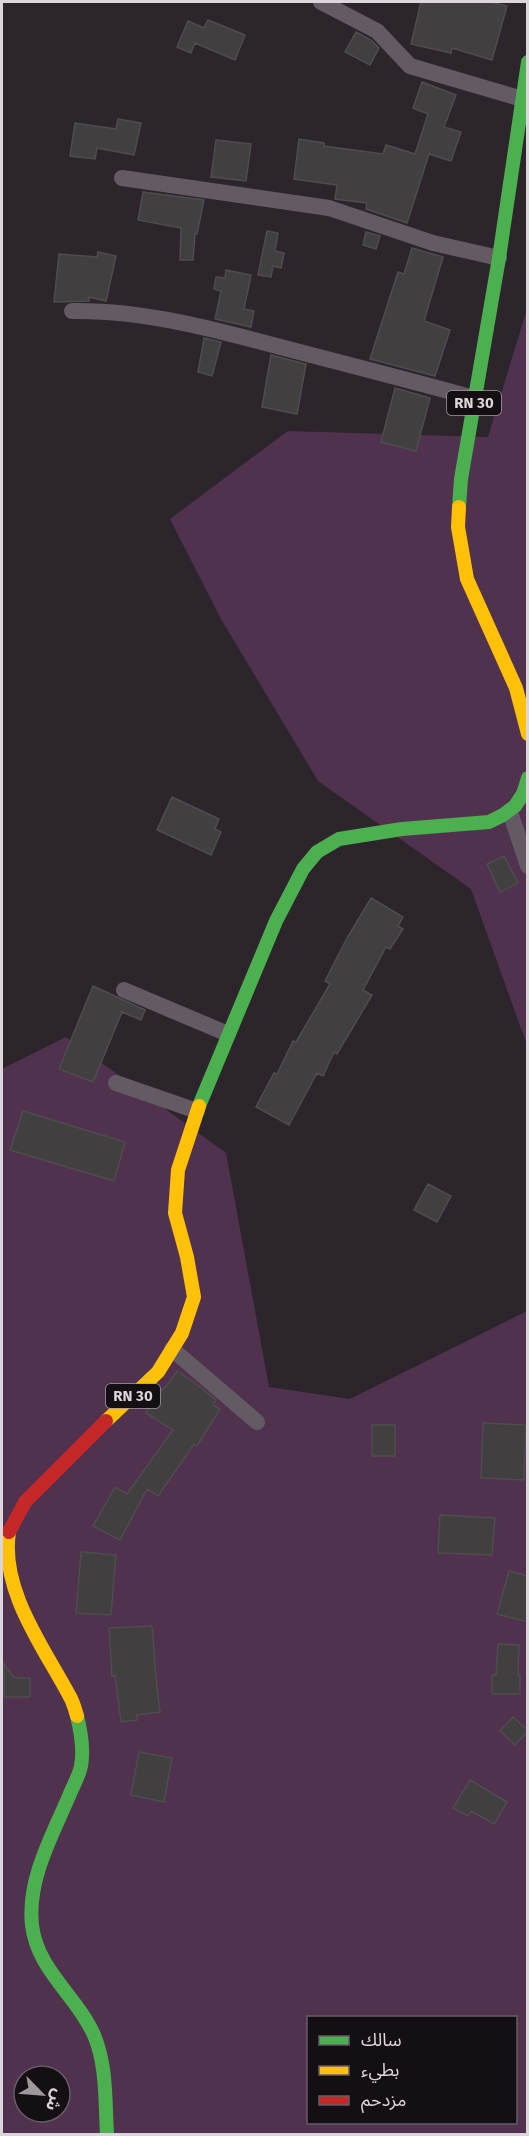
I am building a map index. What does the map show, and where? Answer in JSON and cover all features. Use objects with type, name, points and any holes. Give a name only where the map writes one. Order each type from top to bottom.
[{"type":"main road","name":"RN 30","points":[[528,62],[499,258],[461,479],[458,527],[467,579],[516,688],[528,735]]},
{"type":"main road","points":[[510,812],[524,792],[528,778]]},
{"type":"main road","name":"RN 30","points":[[107,2134],[103,2069],[94,2036],[78,2006],[56,1980],[37,1949],[32,1925],[32,1900],[36,1876],[81,1767],[82,1743],[78,1719],[70,1696],[24,1627],[7,1582],[4,1561],[6,1540],[25,1502],[69,1455],[158,1372],[182,1333],[194,1297],[187,1257],[175,1213],[178,1170],[197,1111],[228,1034],[276,921],[303,869],[317,852],[339,839],[402,830],[489,822],[510,812]]},
{"type":"street","points":[[321,2],[377,30],[410,66],[522,99]]},
{"type":"street","points":[[122,178],[328,208],[433,243],[499,258]]},
{"type":"street","points":[[72,311],[97,310],[167,320],[232,334],[474,398]]},
{"type":"street","points":[[510,812],[528,866]]},
{"type":"street","points":[[124,990],[228,1034]]},
{"type":"street","points":[[116,1083],[197,1111]]},
{"type":"street","points":[[172,1349],[257,1422]]},
{"type":"shaded area","points":[[527,309],[527,1045],[471,889],[318,781],[221,619],[170,519],[288,431],[488,437]]},
{"type":"shaded area","points":[[66,1037],[226,1153],[269,1387],[350,1399],[527,1311],[527,2134],[2,2134],[2,1069]]},
{"type":"building","points":[[421,2],[491,2],[507,6],[492,60],[452,48],[451,53],[411,44]]},
{"type":"building","points":[[208,20],[245,35],[235,60],[195,43],[191,53],[177,47],[188,21],[204,28]]},
{"type":"building","points":[[356,32],[371,40],[379,48],[370,65],[345,52]]},
{"type":"building","points":[[422,82],[456,95],[444,127],[461,132],[451,161],[429,154],[407,223],[366,209],[367,203],[335,199],[337,185],[294,179],[299,139],[324,143],[324,146],[383,154],[386,145],[415,154],[428,114],[413,108]]},
{"type":"building","points":[[118,119],[141,123],[134,155],[97,148],[95,159],[70,156],[75,123],[116,129]]},
{"type":"building","points":[[216,140],[251,144],[246,181],[211,177]]},
{"type":"building","points":[[143,192],[204,200],[197,234],[195,234],[193,260],[180,260],[181,228],[138,220]]},
{"type":"building","points":[[267,231],[278,233],[275,251],[284,253],[281,268],[273,266],[271,277],[258,275]]},
{"type":"building","points":[[366,232],[380,236],[376,249],[363,245]]},
{"type":"building","points":[[412,248],[443,257],[424,321],[450,330],[435,376],[370,359],[398,272],[404,274]]},
{"type":"building","points":[[98,252],[116,256],[106,301],[89,297],[89,301],[54,302],[59,254],[97,257]]},
{"type":"building","points":[[226,270],[251,275],[244,309],[254,311],[251,327],[215,319],[221,291],[214,289],[216,277],[225,278]]},
{"type":"building","points":[[204,338],[221,342],[212,376],[198,372]]},
{"type":"building","points":[[271,355],[306,364],[297,414],[262,407]]},
{"type":"building","points":[[395,388],[430,398],[416,451],[381,442]]},
{"type":"building","points":[[172,797],[219,819],[215,829],[221,832],[211,855],[157,830]]},
{"type":"building","points":[[504,856],[518,883],[500,892],[487,864]]},
{"type":"building","points":[[371,898],[403,917],[398,926],[403,929],[390,949],[386,947],[363,990],[372,995],[337,1054],[334,1052],[323,1076],[317,1073],[289,1125],[256,1107],[274,1073],[277,1074],[293,1041],[296,1042],[330,984],[325,981]]},
{"type":"building","points":[[93,986],[145,1010],[141,1020],[122,1012],[93,1082],[59,1069]]},
{"type":"building","points":[[23,1111],[125,1142],[114,1181],[10,1150]]},
{"type":"building","points":[[428,1184],[451,1196],[437,1222],[414,1210]]},
{"type":"building","points":[[177,1371],[216,1400],[213,1405],[220,1409],[197,1446],[194,1444],[158,1496],[147,1489],[120,1540],[93,1526],[115,1487],[127,1494],[173,1430],[146,1413]]},
{"type":"building","points":[[483,1423],[526,1425],[524,1480],[481,1478]]},
{"type":"building","points":[[372,1425],[395,1425],[395,1456],[372,1456]]},
{"type":"building","points":[[440,1515],[495,1518],[492,1555],[438,1553]]},
{"type":"building","points":[[81,1552],[116,1555],[111,1615],[76,1613]]},
{"type":"building","points":[[509,1571],[528,1576],[528,1622],[497,1614]]},
{"type":"building","points":[[152,1626],[160,1712],[137,1715],[137,1720],[121,1722],[115,1675],[112,1676],[109,1628]]},
{"type":"building","points":[[498,1644],[519,1645],[520,1694],[492,1694],[492,1675],[496,1675]]},
{"type":"building","points":[[4,1664],[14,1678],[30,1678],[30,1697],[4,1697]]},
{"type":"building","points":[[513,1717],[528,1731],[515,1745],[500,1731]]},
{"type":"building","points":[[139,1752],[172,1758],[164,1802],[131,1795]]},
{"type":"building","points":[[470,1780],[507,1802],[494,1824],[471,1811],[468,1816],[453,1808]]},
{"type":"traffic: fast","points":[[459,507],[461,479],[499,258],[528,62]]},
{"type":"traffic: fast","points":[[199,1106],[276,921],[303,869],[317,852],[339,839],[402,829],[489,822],[515,806],[523,794],[528,778]]},
{"type":"traffic: fast","points":[[77,1716],[82,1741],[81,1766],[37,1875],[31,1908],[32,1925],[41,1956],[87,2021],[94,2035],[103,2071],[107,2134]]},
{"type":"traffic: slow","points":[[459,507],[458,527],[467,579],[516,688],[528,734]]},
{"type":"traffic: slow","points":[[106,1421],[158,1372],[182,1333],[194,1297],[187,1257],[175,1213],[178,1170],[199,1106]]},
{"type":"traffic: slow","points":[[9,1532],[8,1554],[17,1597],[26,1618],[72,1700],[77,1716]]},
{"type":"traffic: jam","points":[[9,1532],[25,1502],[106,1421]]}]
